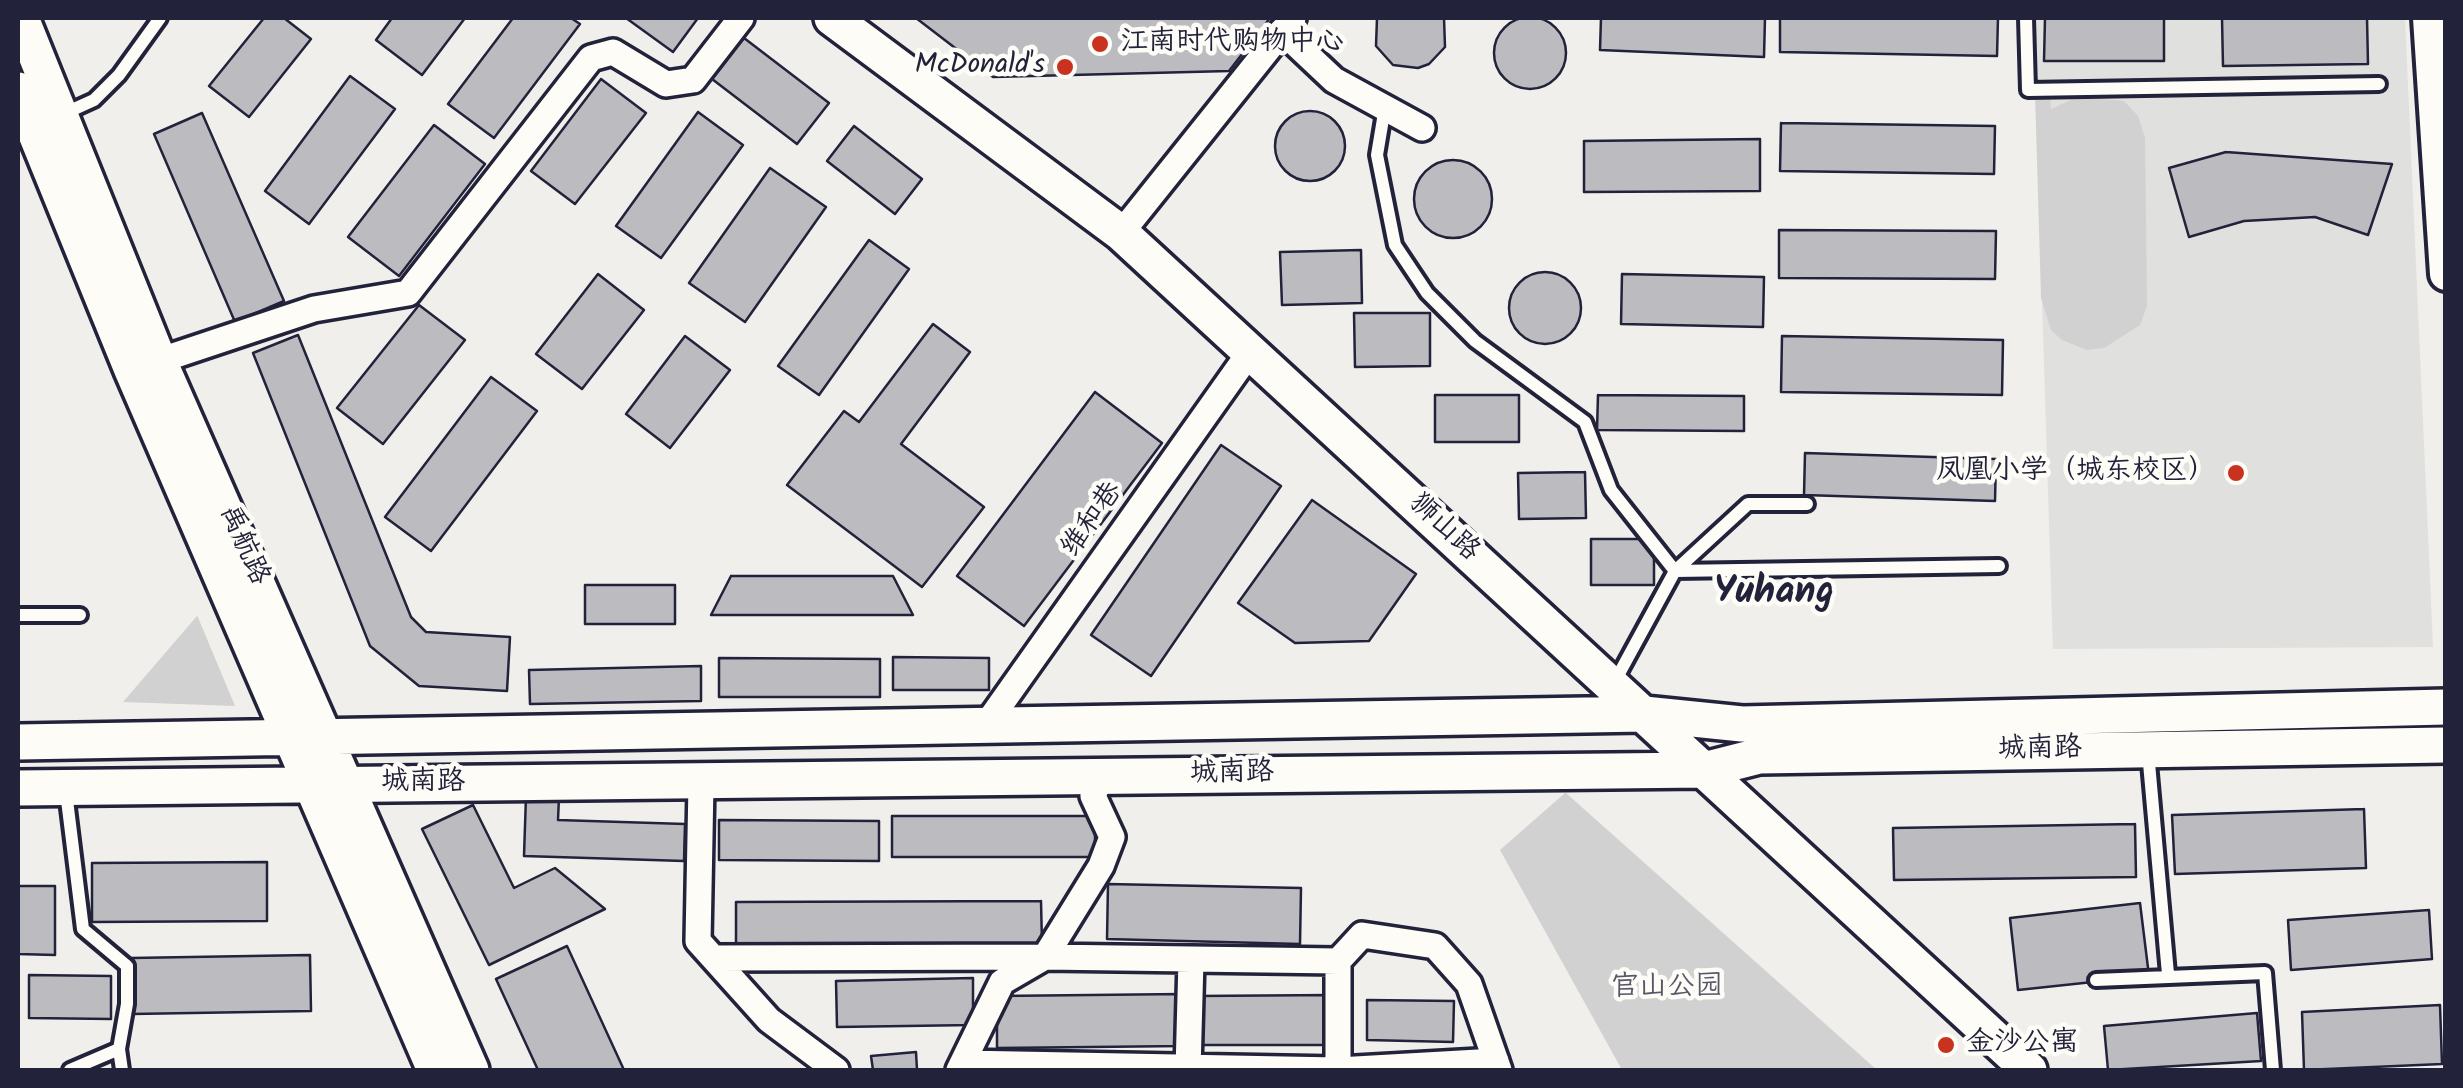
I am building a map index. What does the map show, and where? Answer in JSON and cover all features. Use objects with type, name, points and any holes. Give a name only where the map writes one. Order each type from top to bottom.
[{"type":"main road","name":"禹航路","points":[[21,18],[48,121],[146,365],[311,737],[435,1070]]},
{"type":"main road","name":"狮山路","points":[[832,18],[1121,233],[2029,1070]]},
{"type":"main road","name":"禹航路","points":[[18,90],[48,121]]},
{"type":"main road","name":"城南路","points":[[18,742],[1644,714],[1742,724],[2446,707]]},
{"type":"main road","name":"城南路","points":[[18,788],[701,784],[1704,770],[1759,756],[2446,745]]},
{"type":"main road","name":"禹航路","points":[[330,784],[471,1070]]},
{"type":"street","points":[[146,365],[314,309],[408,293],[591,58],[613,52],[666,84],[692,80],[741,18]]},
{"type":"street","points":[[2429,18],[2446,274]]},
{"type":"street","points":[[1121,233],[1287,24],[1334,80],[1422,128]]},
{"type":"street","name":"维和巷","points":[[986,725],[1250,352]]},
{"type":"street","points":[[1101,776],[1093,796],[1112,837],[1101,866],[1044,957],[1002,982],[961,1067],[1338,1070],[1498,1066],[1469,984],[1435,946],[1362,935],[1338,961],[1338,1070]]},
{"type":"street","points":[[701,784],[698,940],[769,1020],[836,1070]]},
{"type":"street","points":[[714,958],[1338,961]]},
{"type":"street","points":[[1188,1069],[1191,960]]},
{"type":"lane","points":[[48,121],[94,100],[120,75],[160,18]]},
{"type":"lane","points":[[2026,18],[2028,90],[2380,84]]},
{"type":"lane","points":[[1384,108],[1377,155],[1395,245],[1427,293],[1475,341],[1586,422],[1610,490],[1674,572]]},
{"type":"lane","points":[[1613,685],[1674,572],[1748,504],[1807,504]]},
{"type":"lane","points":[[1674,572],[1999,566]]},
{"type":"lane","points":[[18,615],[80,615]]},
{"type":"lane","points":[[2148,750],[2168,974]]},
{"type":"lane","points":[[66,787],[83,929],[127,966],[127,1004],[119,1049],[122,1070]]},
{"type":"lane","points":[[2096,980],[2265,972],[2274,1070]]},
{"type":"lane","points":[[70,1070],[119,1049]]},
{"type":"shaded area","name":"凤凰小学（城东校区）","points":[[2033,18],[2405,18],[2433,647],[2053,649]]},
{"type":"green space","points":[[2035,92],[2050,93],[2051,109],[2077,97],[2124,101],[2138,116],[2145,138],[2147,306],[2140,325],[2104,348],[2087,350],[2062,340],[2051,330],[2041,298]]},
{"type":"green space","points":[[197,616],[235,706],[123,702]]},
{"type":"green space","name":"官山公园","points":[[1565,793],[1877,1070],[1622,1070],[1500,850]]},
{"type":"building","points":[[1530,17],[1544,19],[1556,27],[1564,39],[1564,67],[1556,79],[1544,87],[1530,89],[1516,87],[1504,79],[1496,67],[1494,53],[1496,39],[1504,27],[1516,19]]},
{"type":"building","points":[[264,18],[284,18],[311,39],[249,117],[209,86]]},
{"type":"building","points":[[392,18],[465,18],[422,75],[376,40]]},
{"type":"building","points":[[513,18],[571,18],[580,24],[494,138],[448,104]]},
{"type":"building","points":[[626,18],[698,18],[673,52]]},
{"type":"building","name":"江南时代购物中心","points":[[916,18],[1270,18],[1229,71],[993,77]]},
{"type":"building","points":[[1377,18],[1444,18],[1445,47],[1429,64],[1418,68],[1393,65],[1376,46]]},
{"type":"building","points":[[1601,18],[1765,18],[1764,57],[1600,50]]},
{"type":"building","points":[[1780,18],[1998,18],[1997,56],[1780,52]]},
{"type":"building","points":[[2045,18],[2164,18],[2164,61],[2044,61]]},
{"type":"building","points":[[2222,18],[2367,18],[2368,64],[2223,66]]},
{"type":"building","points":[[744,38],[829,103],[797,144],[712,79]]},
{"type":"building","points":[[350,76],[395,109],[309,224],[265,191]]},
{"type":"building","points":[[601,79],[646,113],[575,204],[531,171]]},
{"type":"building","points":[[1310,111],[1335,121],[1345,146],[1335,171],[1310,181],[1285,171],[1275,146],[1285,121]]},
{"type":"building","points":[[698,112],[743,145],[661,258],[616,226]]},
{"type":"building","points":[[202,113],[284,301],[235,322],[154,134]]},
{"type":"building","points":[[1781,123],[1995,126],[1994,174],[1780,171]]},
{"type":"building","points":[[434,125],[485,164],[399,276],[348,237]]},
{"type":"building","points":[[854,126],[922,179],[895,214],[827,161]]},
{"type":"building","points":[[1760,139],[1760,191],[1584,192],[1584,141]]},
{"type":"building","points":[[2226,152],[2392,164],[2368,235],[2315,217],[2244,221],[2189,237],[2169,168]]},
{"type":"building","points":[[1445,160],[1461,160],[1486,177],[1492,199],[1486,221],[1475,232],[1461,238],[1445,238],[1420,221],[1414,207],[1414,191],[1431,166]]},
{"type":"building","points":[[770,168],[826,207],[745,322],[689,283]]},
{"type":"building","points":[[1779,230],[1996,231],[1995,279],[1779,278]]},
{"type":"building","points":[[869,240],[909,269],[819,395],[778,366]]},
{"type":"building","points":[[1361,250],[1362,303],[1282,305],[1280,252]]},
{"type":"building","points":[[1545,272],[1570,283],[1581,308],[1570,333],[1545,344],[1520,333],[1509,308],[1520,283]]},
{"type":"building","points":[[598,274],[644,310],[582,389],[536,354]]},
{"type":"building","points":[[1622,274],[1764,277],[1763,327],[1621,324]]},
{"type":"building","points":[[419,305],[465,340],[383,444],[337,408]]},
{"type":"building","points":[[1354,313],[1430,313],[1430,366],[1355,367]]},
{"type":"building","points":[[933,324],[970,352],[901,444],[984,507],[922,587],[787,485],[844,411],[859,422]]},
{"type":"building","points":[[298,335],[411,617],[426,632],[510,637],[507,691],[419,686],[370,646],[253,353]]},
{"type":"building","points":[[685,336],[730,370],[670,448],[626,414]]},
{"type":"building","points":[[1782,336],[2003,340],[2002,395],[1781,392]]},
{"type":"building","points":[[491,377],[537,411],[431,551],[385,517]]},
{"type":"building","points":[[1095,392],[1162,443],[1024,626],[957,576]]},
{"type":"building","points":[[1435,395],[1519,395],[1519,442],[1435,442]]},
{"type":"building","points":[[1598,395],[1744,396],[1744,431],[1597,430]]},
{"type":"building","points":[[1221,445],[1281,486],[1151,676],[1091,635]]},
{"type":"building","points":[[1805,453],[1996,459],[1995,501],[1804,495]]},
{"type":"building","points":[[1585,472],[1586,518],[1519,519],[1518,473]]},
{"type":"building","points":[[1312,500],[1416,574],[1369,641],[1295,643],[1238,603]]},
{"type":"building","points":[[1591,539],[1654,539],[1654,585],[1591,585]]},
{"type":"building","points":[[731,576],[893,576],[913,615],[711,615]]},
{"type":"building","points":[[585,585],[675,585],[675,624],[585,624]]},
{"type":"building","points":[[893,657],[989,658],[989,690],[893,690]]},
{"type":"building","points":[[719,658],[880,659],[880,697],[719,697]]},
{"type":"building","points":[[701,666],[701,701],[530,704],[529,670]]},
{"type":"building","points":[[526,796],[559,797],[558,820],[685,824],[684,861],[524,856]]},
{"type":"building","points":[[473,805],[514,888],[555,868],[605,909],[489,965],[422,829]]},
{"type":"building","points":[[2364,809],[2366,868],[2175,874],[2172,815]]},
{"type":"building","points":[[892,816],[1095,816],[1095,857],[892,857]]},
{"type":"building","points":[[719,820],[879,821],[879,861],[719,860]]},
{"type":"building","points":[[2135,824],[2136,877],[1894,880],[1893,828]]},
{"type":"building","points":[[267,862],[267,921],[92,922],[92,863]]},
{"type":"building","points":[[1108,884],[1301,888],[1300,944],[1107,939]]},
{"type":"building","points":[[18,886],[55,886],[55,955],[18,954]]},
{"type":"building","points":[[1041,901],[1042,944],[736,945],[736,902]]},
{"type":"building","points":[[2140,903],[2149,976],[2018,990],[2010,918]]},
{"type":"building","points":[[2429,910],[2432,959],[2291,970],[2288,920]]},
{"type":"building","points":[[567,946],[624,1070],[538,1070],[496,979]]},
{"type":"building","points":[[310,955],[311,1011],[132,1014],[131,958]]},
{"type":"building","points":[[29,975],[111,976],[111,1019],[29,1018]]},
{"type":"building","points":[[973,978],[973,1025],[837,1027],[836,981]]},
{"type":"building","points":[[1183,994],[1183,1046],[997,1048],[997,996]]},
{"type":"building","points":[[1333,995],[1333,1045],[1196,1045],[1196,996]]},
{"type":"building","points":[[1367,1000],[1454,1001],[1453,1042],[1367,1040]]},
{"type":"building","points":[[2440,1005],[2442,1064],[2304,1070],[2302,1012]]},
{"type":"building","points":[[2257,1013],[2261,1061],[2108,1070],[2104,1026]]},
{"type":"building","points":[[916,1052],[917,1070],[873,1070],[871,1056]]},
{"type":"place","name":"江南时代购物中心","points":[[1100,44]]},
{"type":"place","name":"McDonald's","points":[[1065,67]]},
{"type":"place","name":"凤凰小学（城东校区）","points":[[2236,473]]},
{"type":"place","name":"金沙公寓","points":[[1946,1045]]},
{"type":"district","name":"Yuhang","points":[[1774,596]]}]
